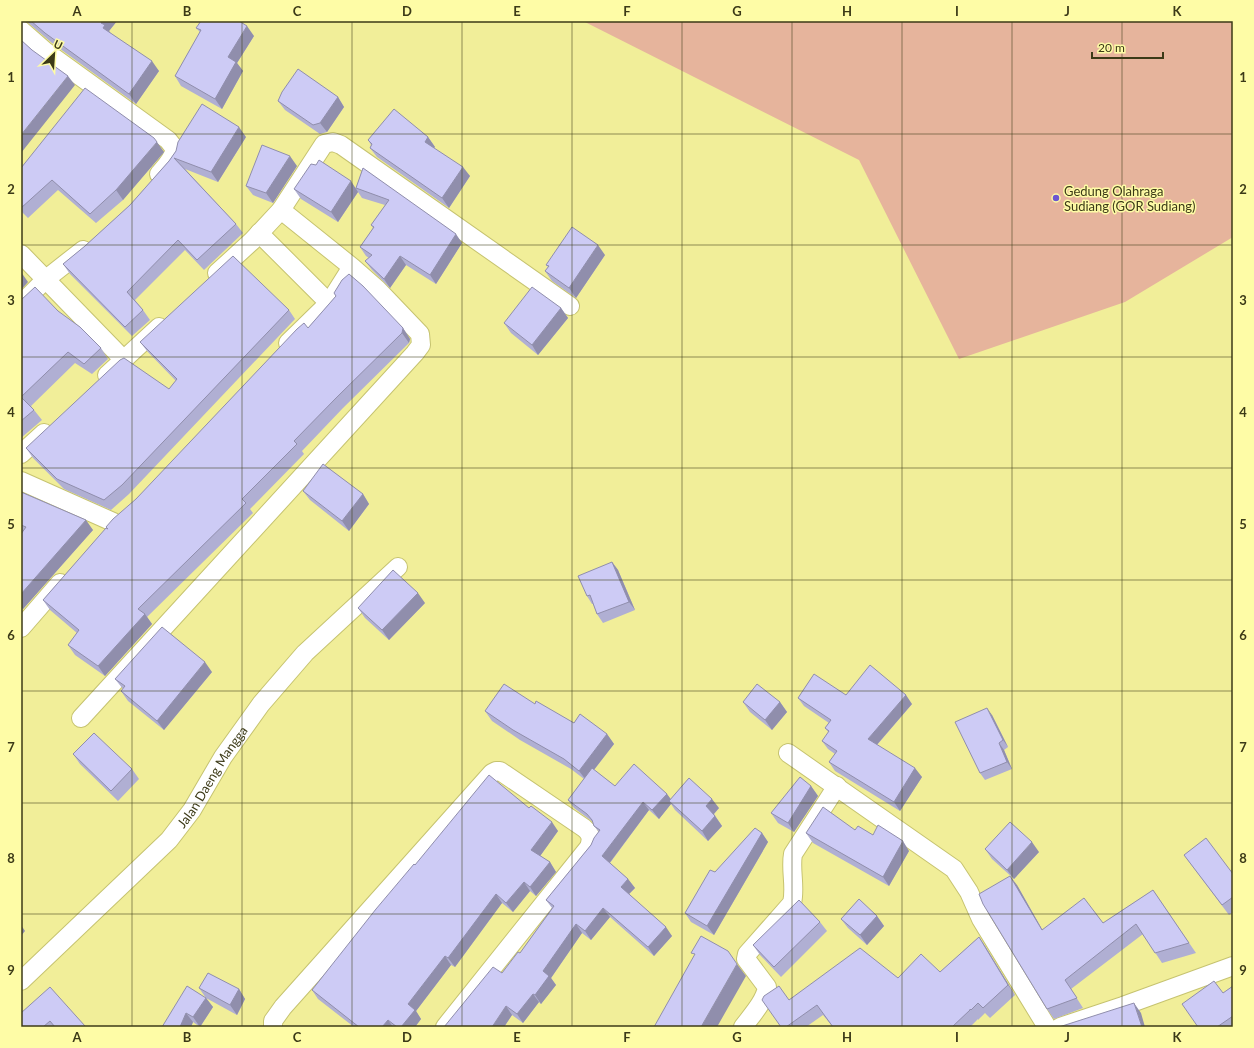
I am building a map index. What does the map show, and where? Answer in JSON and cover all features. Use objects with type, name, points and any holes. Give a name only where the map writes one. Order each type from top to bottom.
[{"type":"street","points":[[21,30],[85,89],[168,140],[175,148],[174,155],[168,164],[149,185]]},
{"type":"street","points":[[205,284],[281,210],[324,144],[333,142],[341,145],[570,306]]},
{"type":"street","points":[[81,718],[421,345],[420,334],[377,289],[281,210]]},
{"type":"street","points":[[259,233],[329,303]]},
{"type":"street","points":[[21,304],[46,279],[97,238]]},
{"type":"street","points":[[21,254],[124,360]]},
{"type":"street","points":[[277,354],[297,332],[329,303],[352,267]]},
{"type":"street","points":[[95,386],[170,317]]},
{"type":"street","points":[[21,454],[55,423]]},
{"type":"street","points":[[21,481],[114,523]]},
{"type":"street","name":"Jalan Daeng Mangga","points":[[21,981],[169,840],[192,810],[223,757],[261,704],[305,653],[398,567]]},
{"type":"street","points":[[21,628],[72,569]]},
{"type":"street","points":[[788,753],[954,869],[969,892],[981,919],[1047,1027]]},
{"type":"street","points":[[273,1027],[273,1021],[283,1007],[492,773],[500,771],[584,828],[589,832],[591,841],[588,847],[445,1027]]},
{"type":"street","points":[[743,1027],[762,1001],[767,987],[746,959],[746,954],[792,903],[793,854],[837,786]]},
{"type":"street","points":[[1060,1027],[1233,966]]},
{"type":"shaded area","name":"Gedung Olahraga Sudiang (GOR Sudiang)","points":[[583,21],[1233,21],[1233,237],[1125,302],[959,359],[859,160]]},
{"type":"building","points":[[31,21],[103,21],[101,23],[105,25],[103,28],[152,61],[129,94],[45,33]]},
{"type":"building","points":[[201,21],[239,21],[247,26],[228,57],[236,62],[215,99],[175,76],[201,30],[196,28]]},
{"type":"building","points":[[21,40],[32,50],[68,76],[21,135]]},
{"type":"building","points":[[298,69],[338,97],[320,123],[313,125],[278,101],[282,92]]},
{"type":"building","points":[[85,88],[154,138],[157,142],[116,190],[90,214],[52,180],[21,208],[21,168]]},
{"type":"building","points":[[202,104],[239,127],[211,172],[174,158],[236,224],[197,260],[178,240],[127,292],[143,310],[125,327],[63,264],[130,205],[169,161],[176,151],[178,142]]},
{"type":"building","points":[[394,109],[428,137],[425,142],[463,167],[442,198],[370,148],[372,144],[368,140]]},
{"type":"building","points":[[262,145],[290,156],[266,193],[246,186]]},
{"type":"building","points":[[319,160],[351,181],[331,212],[294,189],[311,164],[316,165]]},
{"type":"building","points":[[363,168],[456,234],[430,275],[400,256],[384,279],[365,261],[372,255],[360,247],[374,227],[371,225],[389,200],[356,188]]},
{"type":"building","points":[[572,227],[598,245],[569,288],[545,271],[549,266],[546,265]]},
{"type":"building","points":[[233,256],[289,310],[122,485],[104,500],[57,479],[26,448],[120,360],[124,358],[169,389],[177,379],[140,342]]},
{"type":"building","points":[[349,274],[363,286],[403,328],[402,333],[294,441],[297,444],[242,499],[246,503],[138,609],[145,614],[98,666],[68,645],[79,630],[43,600],[106,528],[108,529],[106,527],[113,519],[136,499],[297,329],[304,323],[308,328],[336,296],[334,293],[342,280]]},
{"type":"building","points":[[35,287],[58,311],[80,327],[101,348],[84,364],[68,352],[21,397],[21,300]]},
{"type":"building","points":[[532,287],[561,308],[532,345],[504,323]]},
{"type":"building","points":[[21,397],[34,410],[21,421]]},
{"type":"building","points":[[323,464],[363,494],[342,521],[303,491]]},
{"type":"building","points":[[21,492],[86,520],[21,594],[21,534],[26,527],[21,525]]},
{"type":"building","points":[[612,562],[629,602],[597,614],[590,595],[587,596],[578,576]]},
{"type":"building","points":[[393,570],[418,593],[382,630],[358,608]]},
{"type":"building","points":[[162,627],[205,662],[157,721],[121,691],[125,686],[115,679]]},
{"type":"building","points":[[870,665],[906,695],[868,739],[915,768],[894,802],[829,762],[837,751],[822,741],[829,731],[825,728],[831,720],[798,698],[814,674],[846,695]]},
{"type":"building","points":[[504,684],[535,704],[536,701],[574,723],[580,714],[607,734],[579,771],[564,759],[513,730],[485,711]]},
{"type":"building","points":[[757,684],[780,702],[765,720],[743,702]]},
{"type":"building","points":[[987,708],[1003,740],[999,743],[1007,762],[980,773],[955,722]]},
{"type":"building","points":[[94,733],[132,769],[111,791],[73,754]]},
{"type":"building","points":[[634,764],[667,794],[652,810],[643,802],[602,856],[628,879],[621,887],[666,927],[648,947],[603,908],[585,931],[576,924],[543,971],[549,976],[535,995],[533,994],[517,1014],[506,1006],[492,1027],[444,1027],[493,967],[502,973],[518,952],[520,953],[554,906],[546,900],[591,845],[600,830],[594,826],[592,820],[587,814],[568,800],[592,768],[615,786]]},
{"type":"building","points":[[489,775],[529,808],[531,806],[552,822],[531,850],[550,862],[530,887],[524,882],[506,903],[496,894],[448,958],[445,956],[408,1004],[415,1010],[401,1027],[397,1027],[388,1020],[382,1027],[359,1027],[312,990],[376,909],[414,864],[415,865]]},
{"type":"building","points":[[800,777],[811,786],[788,823],[771,813]]},
{"type":"building","points":[[689,778],[712,799],[706,806],[715,816],[702,831],[669,801]]},
{"type":"building","points":[[823,807],[855,830],[858,826],[873,835],[878,825],[903,841],[883,877],[806,833]]},
{"type":"building","points":[[1010,822],[1032,842],[1007,870],[985,849]]},
{"type":"building","points":[[755,828],[762,833],[707,926],[685,913],[710,870],[715,872]]},
{"type":"building","points":[[1206,838],[1233,874],[1233,897],[1222,905],[1184,855]]},
{"type":"building","points":[[1010,876],[1042,930],[1084,898],[1103,923],[1153,890],[1189,943],[1155,953],[1136,924],[1065,980],[1077,998],[1047,1009],[983,904],[979,894]]},
{"type":"building","points":[[859,899],[877,916],[860,935],[841,919]]},
{"type":"building","points":[[799,900],[820,922],[774,967],[753,945]]},
{"type":"building","points":[[701,936],[728,951],[737,964],[701,1027],[654,1027],[695,954],[691,953]]},
{"type":"building","points":[[979,937],[1008,985],[983,1008],[978,1003],[971,1010],[970,1009],[952,1027],[833,1027],[817,1005],[786,1027],[781,1027],[762,1000],[764,996],[779,986],[789,1000],[860,948],[898,978],[921,954],[940,972]]},
{"type":"building","points":[[208,973],[239,989],[230,1005],[199,988]]},
{"type":"building","points":[[1214,981],[1223,993],[1233,986],[1233,1016],[1217,1027],[1198,1027],[1182,1004]]},
{"type":"building","points":[[187,986],[206,998],[193,1017],[186,1013],[180,1027],[162,1027]]},
{"type":"building","points":[[50,987],[85,1026],[55,1027],[50,1021],[43,1027],[21,1027],[21,1013]]},
{"type":"building","points":[[1134,1003],[1142,1027],[1059,1027]]},
{"type":"place","name":"Gedung Olahraga Sudiang (GOR Sudiang)","points":[[1056,198]]}]
